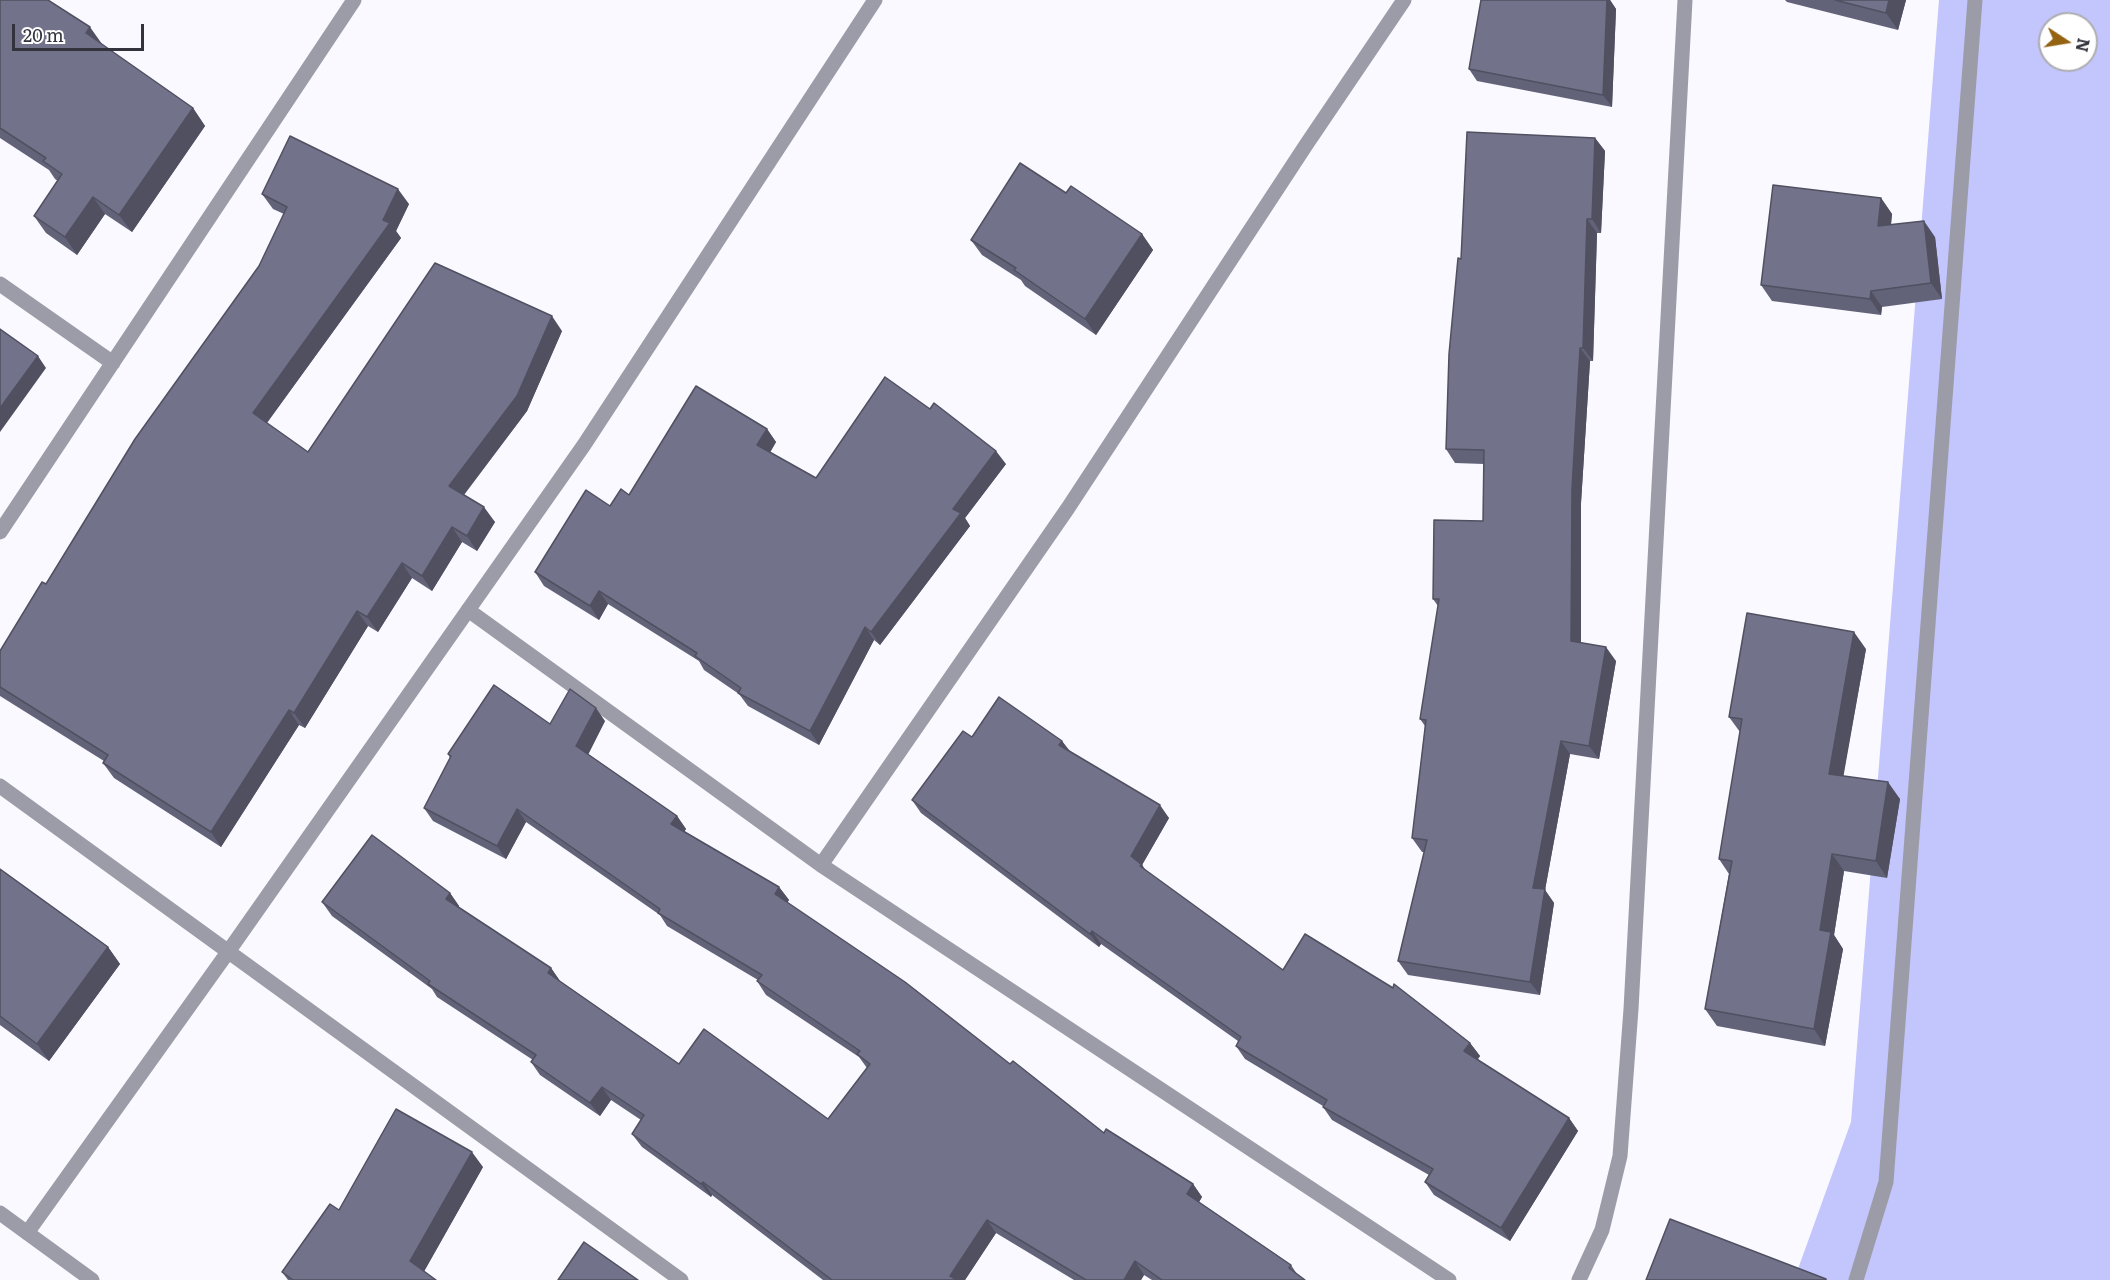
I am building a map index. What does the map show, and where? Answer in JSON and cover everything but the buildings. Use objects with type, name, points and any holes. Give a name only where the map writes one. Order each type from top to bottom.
[{"type":"street","points":[[0,532],[354,0]]},
{"type":"street","points":[[27,1233],[585,445],[875,0]]},
{"type":"street","points":[[821,865],[1068,508],[1404,0]]},
{"type":"street","points":[[1579,1280],[1602,1230],[1620,1156],[1632,985],[1685,0]]},
{"type":"street","points":[[1856,1280],[1886,1182],[1975,0]]},
{"type":"street","points":[[0,284],[113,363]]},
{"type":"street","points":[[468,610],[821,865],[1449,1280]]},
{"type":"street","points":[[0,786],[681,1280]]},
{"type":"street","points":[[0,1213],[92,1280]]},
{"type":"shaded area","points":[[1939,0],[2110,0],[2110,1280],[1794,1280],[1851,1122]]}]
